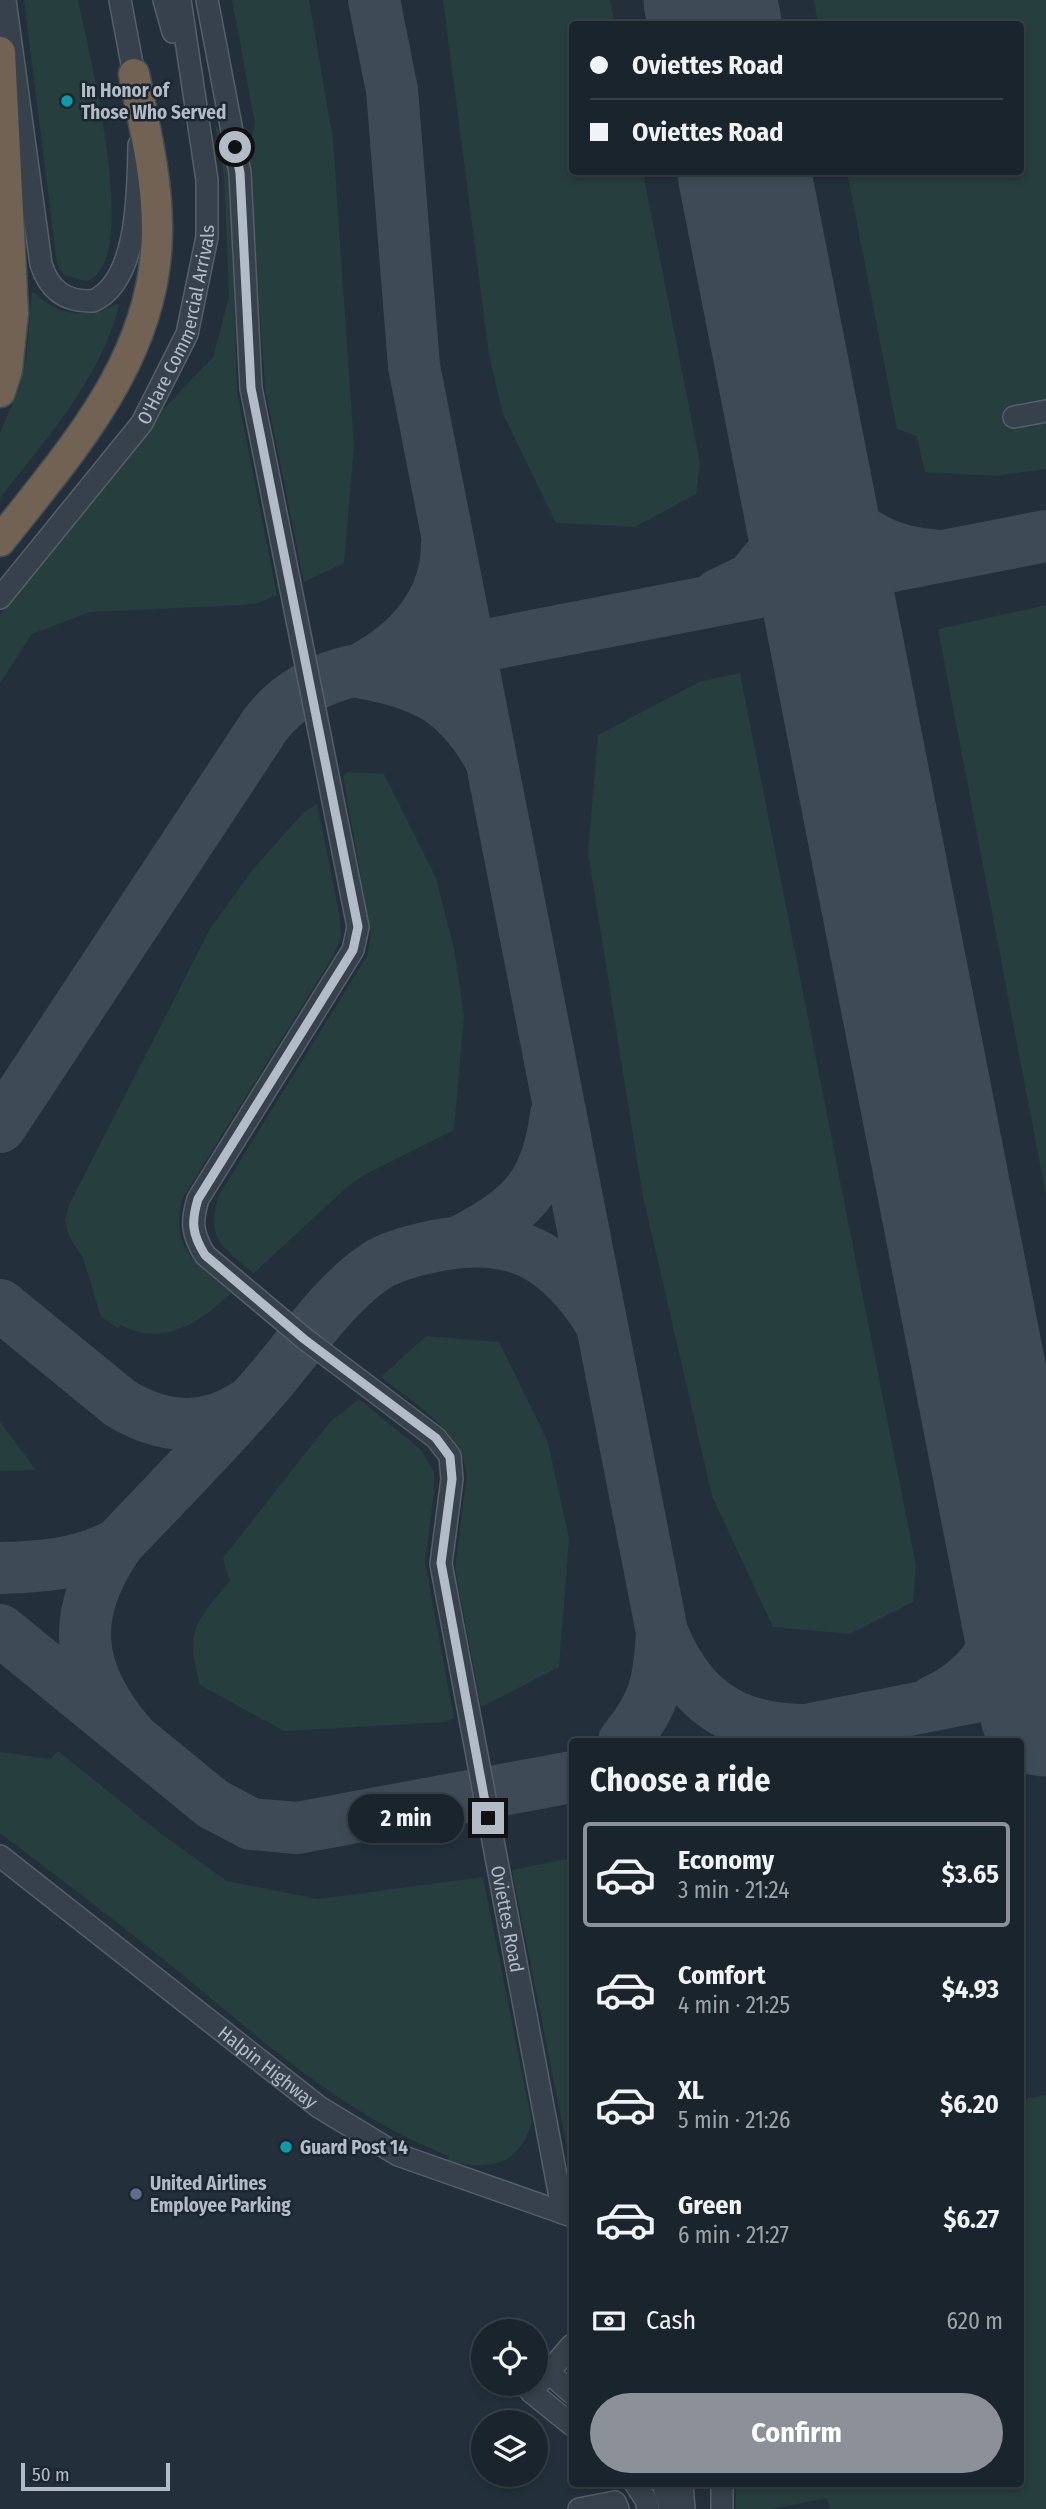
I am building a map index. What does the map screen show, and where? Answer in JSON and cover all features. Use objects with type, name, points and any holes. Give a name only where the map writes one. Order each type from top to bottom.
[{"type":"highway","points":[[0,52],[13,313],[7,370],[0,392]]},
{"type":"highway","points":[[0,541],[85,433],[125,368],[142,326],[154,277],[157,229],[154,175],[134,74]]},
{"type":"street","points":[[5,0],[41,264],[53,289],[74,301],[93,301],[111,290],[128,252],[138,165],[134,74],[120,0]]},
{"type":"street","points":[[164,0],[200,128]]},
{"type":"street","name":"O'Hare Commercial Arrivals","points":[[0,598],[142,423],[187,334],[207,237],[207,180],[180,0]]},
{"type":"street","name":"Oviettes Road","points":[[206,0],[240,173],[251,388],[358,927],[353,950],[198,1199],[192,1219],[194,1237],[205,1255],[304,1339],[436,1438],[450,1457],[452,1479],[441,1563],[568,2214]]},
{"type":"street","points":[[1014,417],[1046,411]]},
{"type":"street","name":"Halpin Highway","points":[[0,1856],[318,2107],[360,2134],[397,2155],[568,2214]]},
{"type":"street","points":[[548,2373],[569,2352]]},
{"type":"street","points":[[548,2385],[569,2392]]},
{"type":"street","points":[[548,2389],[569,2406]]},
{"type":"street","points":[[548,2394],[569,2421]]},
{"type":"street","points":[[666,2487],[674,2509]]},
{"type":"street","points":[[674,2487],[674,2509]]},
{"type":"street","points":[[683,2487],[686,2509]]},
{"type":"street","points":[[686,2509],[689,2487]]},
{"type":"street","points":[[722,2487],[722,2509]]},
{"type":"street","points":[[579,2509],[615,2502],[618,2509]]},
{"type":"green space","points":[[24,0],[78,0],[100,105],[111,197],[110,237],[103,266],[86,281],[64,275],[57,264]]},
{"type":"green space","points":[[232,0],[309,0],[333,139],[354,446],[344,563],[304,582],[265,387],[249,151],[255,123]]},
{"type":"green space","points":[[443,0],[610,0],[614,21],[569,21],[569,175],[644,175],[700,463],[696,494],[635,527],[556,523],[503,414],[489,355]]},
{"type":"green space","points":[[814,0],[1046,0],[1046,469],[995,476],[925,472],[917,436],[897,429],[848,175],[1024,175],[1024,21],[818,21]]},
{"type":"green space","points":[[215,123],[222,137],[230,178],[237,392],[277,595],[258,603],[243,605],[90,612],[32,634],[0,683],[0,615],[154,419],[213,357],[229,297],[224,177]]},
{"type":"green space","points":[[32,291],[50,305],[75,313],[92,312],[117,304],[119,307],[110,334],[85,385],[0,498],[0,433],[19,388],[26,359]]},
{"type":"green space","points":[[1046,605],[1046,1196],[938,629]]},
{"type":"green space","points":[[740,673],[916,1566],[913,1602],[850,1634],[773,1627],[712,1496],[642,1192],[588,852],[598,735],[699,682]]},
{"type":"green space","points":[[348,772],[384,774],[436,878],[454,949],[464,1016],[454,1130],[364,1175],[347,1187],[254,1273],[219,1241],[214,1222],[219,1195],[367,956],[371,934],[343,776]]},
{"type":"green space","points":[[317,804],[340,917],[341,938],[333,956],[182,1199],[179,1216],[183,1243],[189,1254],[231,1293],[206,1314],[180,1329],[151,1334],[121,1325],[118,1328],[101,1317],[83,1258],[69,1236],[65,1220],[69,1205],[210,929],[253,869],[304,812]]},
{"type":"green space","points":[[426,1336],[499,1342],[548,1442],[569,1539],[559,1667],[481,1707],[455,1568],[467,1475],[463,1459],[456,1444],[434,1419],[381,1377]]},
{"type":"green space","points":[[359,1399],[421,1450],[434,1472],[425,1562],[454,1718],[446,1722],[284,1731],[200,1685],[193,1651],[196,1628],[208,1607],[230,1581],[223,1558],[330,1422]]},
{"type":"green space","points":[[0,1422],[36,1470],[0,1471]]},
{"type":"green space","points":[[58,1751],[160,1833],[227,1881],[318,1899],[483,1877],[532,2123],[518,2149],[509,2157],[488,2165],[447,2161],[449,2156],[373,2119],[304,2073],[0,1833],[0,1752],[51,1759]]},
{"type":"green space","points":[[569,1859],[569,2158],[512,1870]]},
{"type":"green space","points":[[1046,2095],[1046,2509],[830,2509],[827,2498],[772,2509],[736,2509],[736,2487],[1024,2487],[1024,2099]]},
{"type":"taxiway","points":[[374,0],[392,90],[414,366],[662,1632],[685,1675],[699,1692],[715,1705],[754,1724],[802,1730]]},
{"type":"taxiway","points":[[798,444],[819,486],[832,505],[848,520],[865,534],[885,544],[931,555]]},
{"type":"taxiway","points":[[718,595],[751,579],[782,541],[798,494],[798,444]]},
{"type":"taxiway","points":[[0,1127],[265,725],[283,705],[304,690],[353,671],[1046,536]]},
{"type":"taxiway","points":[[366,666],[398,644],[424,616],[441,583],[447,544]]},
{"type":"taxiway","points":[[363,673],[403,682],[436,698],[464,721],[488,755]]},
{"type":"taxiway","points":[[461,1241],[500,1218],[528,1193],[546,1160],[556,1115]]},
{"type":"taxiway","points":[[131,1736],[98,1688],[89,1665],[85,1642],[86,1618],[92,1594],[103,1569],[119,1543],[231,1425],[333,1304],[363,1275],[379,1264],[401,1255],[440,1245],[491,1242],[513,1246],[551,1265],[584,1298],[599,1320]]},
{"type":"taxiway","points":[[0,1305],[120,1403],[151,1418],[183,1424],[199,1423],[215,1420],[246,1405]]},
{"type":"taxiway","points":[[0,1568],[77,1560],[119,1543]]},
{"type":"taxiway","points":[[934,1701],[970,1678],[984,1663],[1003,1630],[1020,1570]]},
{"type":"taxiway","points":[[0,1630],[213,1804],[251,1824],[297,1828],[569,1778]]},
{"type":"taxiway","points":[[626,1738],[643,1715],[654,1691],[662,1632]]},
{"type":"taxiway","points":[[770,1737],[1046,1683]]},
{"type":"runway","points":[[710,0],[714,21]]},
{"type":"runway","points":[[745,175],[1046,1710]]},
{"type":"place","name":"In Honor of Those Who Served","points":[[67,101]]},
{"type":"place","name":"Guard Post 14","points":[[286,2147]]},
{"type":"place","name":"United Airlines Employee Parking","points":[[136,2194]]},
{"type":"route","points":[[235,147],[240,173],[251,388],[358,927],[353,950],[198,1199],[192,1219],[194,1237],[205,1255],[304,1339],[436,1438],[450,1457],[452,1479],[441,1563],[488,1818]]}]
